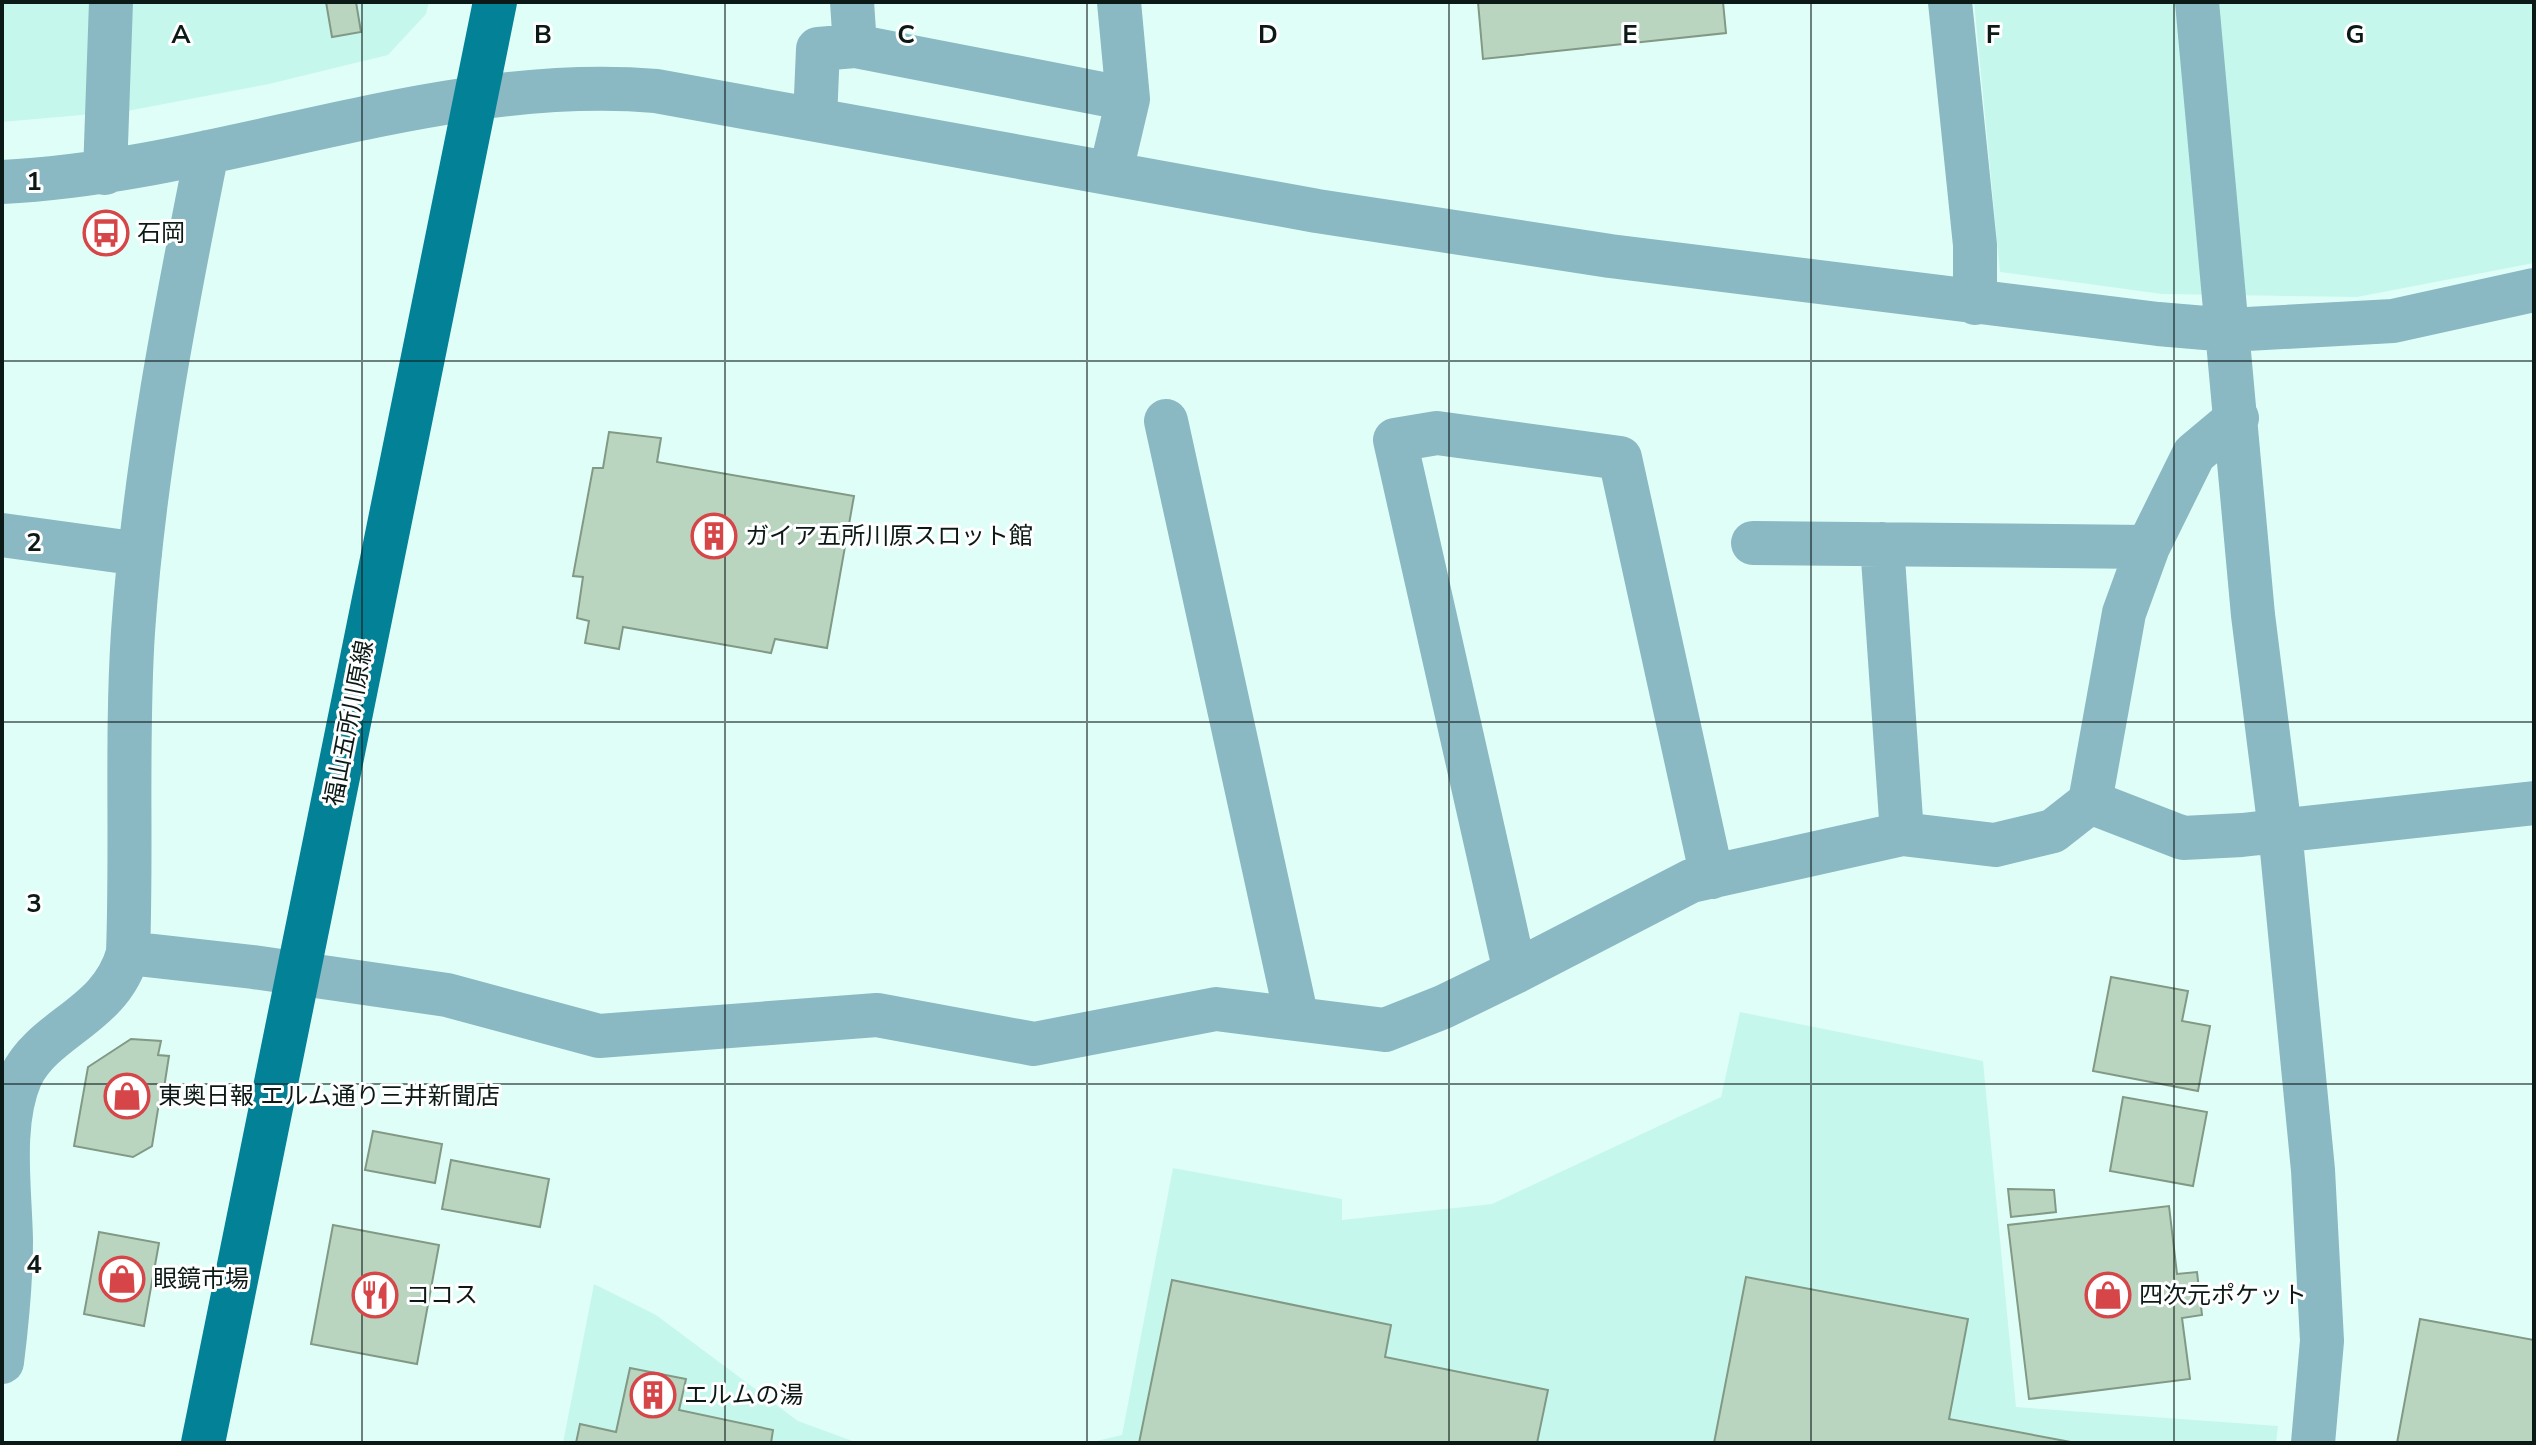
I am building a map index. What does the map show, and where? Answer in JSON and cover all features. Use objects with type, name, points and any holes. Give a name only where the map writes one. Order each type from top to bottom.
[{"type":"main road","name":"福山五所川原線","points":[[203,1443],[495,2]]},
{"type":"street","points":[[105,173],[111,2]]},
{"type":"street","points":[[852,2],[855,46]]},
{"type":"street","points":[[1111,171],[1128,99],[1119,2]]},
{"type":"street","points":[[1950,2],[1975,245],[1975,303]]},
{"type":"street","points":[[2197,2],[2253,615],[2280,830],[2313,1170],[2322,1341],[2313,1443]]},
{"type":"street","points":[[815,119],[818,49],[855,46],[1128,99]]},
{"type":"street","points":[[2,182],[105,173],[476,96],[602,87],[656,91],[1111,171],[1317,211],[1579,252],[1975,303],[2229,330],[2393,321],[2534,290]]},
{"type":"street","points":[[2,1362],[11,1242],[9,1122],[14,1093],[32,1061],[107,994],[123,973],[128,953],[130,695],[140,554],[167,356],[207,152]]},
{"type":"street","points":[[128,953],[447,995],[599,1036],[877,1015],[1034,1044],[1216,1009],[1385,1030],[1443,1007],[1515,972],[1691,881],[1902,834],[1995,845],[2053,831],[2090,802],[2124,613],[2148,547],[2194,454],[2237,418]]},
{"type":"street","points":[[1166,421],[1297,1019]]},
{"type":"street","points":[[1515,972],[1395,440],[1437,433],[1620,458],[1712,877]]},
{"type":"street","points":[[2,535],[140,554]]},
{"type":"street","points":[[1753,543],[2148,547]]},
{"type":"street","points":[[1882,544],[1902,834]]},
{"type":"street","points":[[2090,802],[2183,838],[2534,803]]},
{"type":"shaded area","points":[[2,2],[429,2],[426,14],[388,55],[269,84],[127,111],[2,122]]},
{"type":"shaded area","points":[[1974,2],[2534,2],[2534,263],[2357,297],[2162,294],[2000,272]]},
{"type":"shaded area","points":[[1740,1012],[1983,1061],[2016,1407],[2278,1426],[2276,1443],[1088,1443],[1122,1435],[1173,1168],[1342,1199],[1342,1220],[1492,1204],[1721,1097]]},
{"type":"shaded area","points":[[594,1284],[656,1315],[798,1421],[858,1443],[563,1443]]},
{"type":"building","points":[[326,2],[356,2],[361,32],[332,37]]},
{"type":"building","points":[[1478,2],[1723,2],[1726,33],[1483,59]]},
{"type":"building","name":"ガイア五所川原スロット館","points":[[609,432],[661,438],[657,462],[854,496],[827,648],[775,639],[771,653],[623,627],[619,649],[585,643],[589,621],[577,618],[583,577],[573,576],[593,468],[603,468]]},
{"type":"building","points":[[2111,977],[2188,991],[2182,1021],[2210,1026],[2198,1091],[2093,1071]]},
{"type":"building","name":"東奥日報 エルム通り三井新聞店","points":[[131,1039],[161,1041],[158,1055],[169,1056],[164,1088],[172,1089],[169,1104],[159,1103],[152,1146],[133,1157],[74,1146],[88,1067]]},
{"type":"building","points":[[2123,1097],[2207,1112],[2193,1186],[2110,1171]]},
{"type":"building","points":[[373,1131],[442,1144],[435,1183],[365,1170]]},
{"type":"building","points":[[451,1160],[549,1179],[540,1227],[442,1209]]},
{"type":"building","points":[[2008,1189],[2054,1190],[2056,1212],[2011,1217]]},
{"type":"building","name":"四次元ポケット","points":[[2169,1206],[2177,1274],[2197,1272],[2202,1315],[2182,1318],[2190,1379],[2029,1399],[2008,1225]]},
{"type":"building","name":"ココス","points":[[333,1225],[439,1245],[417,1364],[311,1344]]},
{"type":"building","name":"眼鏡市場","points":[[99,1232],[159,1243],[144,1326],[84,1314]]},
{"type":"building","points":[[1746,1277],[1968,1319],[1949,1419],[2076,1443],[1714,1443]]},
{"type":"building","points":[[1172,1280],[1391,1325],[1385,1357],[1548,1390],[1537,1443],[1139,1443]]},
{"type":"building","points":[[2420,1319],[2534,1340],[2534,1443],[2397,1443]]},
{"type":"building","name":"エルムの湯","points":[[630,1368],[686,1379],[679,1410],[773,1430],[771,1443],[576,1443],[580,1424],[616,1432]]},
{"type":"place","name":"石岡","points":[[106,233]]},
{"type":"place","name":"ガイア五所川原スロット館","points":[[714,536]]},
{"type":"place","name":"東奥日報 エルム通り三井新聞店","points":[[127,1096]]},
{"type":"place","name":"眼鏡市場","points":[[122,1279]]},
{"type":"place","name":"ココス","points":[[375,1295]]},
{"type":"place","name":"四次元ポケット","points":[[2108,1295]]},
{"type":"place","name":"エルムの湯","points":[[653,1395]]}]
